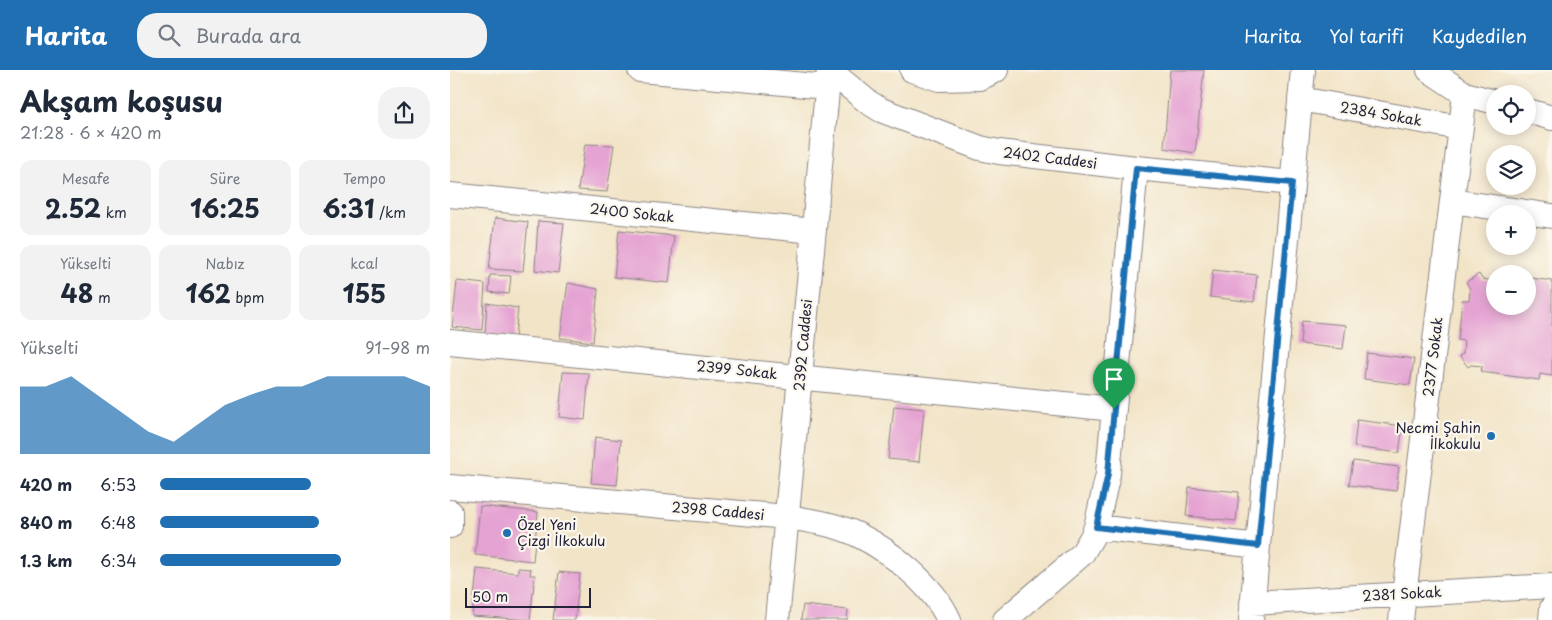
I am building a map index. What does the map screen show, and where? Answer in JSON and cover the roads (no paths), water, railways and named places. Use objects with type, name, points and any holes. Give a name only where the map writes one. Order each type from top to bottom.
[{"type":"street","points":[[640,70],[828,76]]},
{"type":"street","points":[[912,70],[939,79],[980,78],[996,70]]},
{"type":"street","points":[[1252,611],[1303,70]]},
{"type":"street","points":[[1430,70],[1465,94],[1486,100]]},
{"type":"street","name":"2402 Caddesi","points":[[828,76],[881,110],[980,148],[1026,156],[1292,183]]},
{"type":"street","name":"2392 Caddesi","points":[[777,620],[828,76]]},
{"type":"street","name":"2377 Sokak","points":[[1401,620],[1465,94]]},
{"type":"street","name":"2384 Sokak","points":[[1300,99],[1461,128]]},
{"type":"street","points":[[1536,113],[1552,118]]},
{"type":"street","points":[[1005,620],[1082,554],[1096,527],[1108,474],[1136,168]]},
{"type":"street","name":"2400 Sokak","points":[[450,195],[814,232]]},
{"type":"street","points":[[1452,201],[1552,216]]},
{"type":"street","name":"2399 Sokak","points":[[450,342],[1114,409]]},
{"type":"street","name":"2398 Caddesi","points":[[450,487],[787,517],[833,526],[858,535],[885,551],[911,572],[943,607],[949,620]]},
{"type":"street","points":[[450,512],[450,526]]},
{"type":"street","points":[[1096,527],[1258,546]]},
{"type":"street","name":"2381 Sokak","points":[[1252,611],[1403,594],[1552,586]]},
{"type":"street","points":[[1551,620],[1552,608]]},
{"type":"place","name":"Necmi Şahin İlkokulu","points":[[1491,436]]},
{"type":"place","name":"Özel Yeni Çizgi İlkokulu","points":[[507,533]]}]
